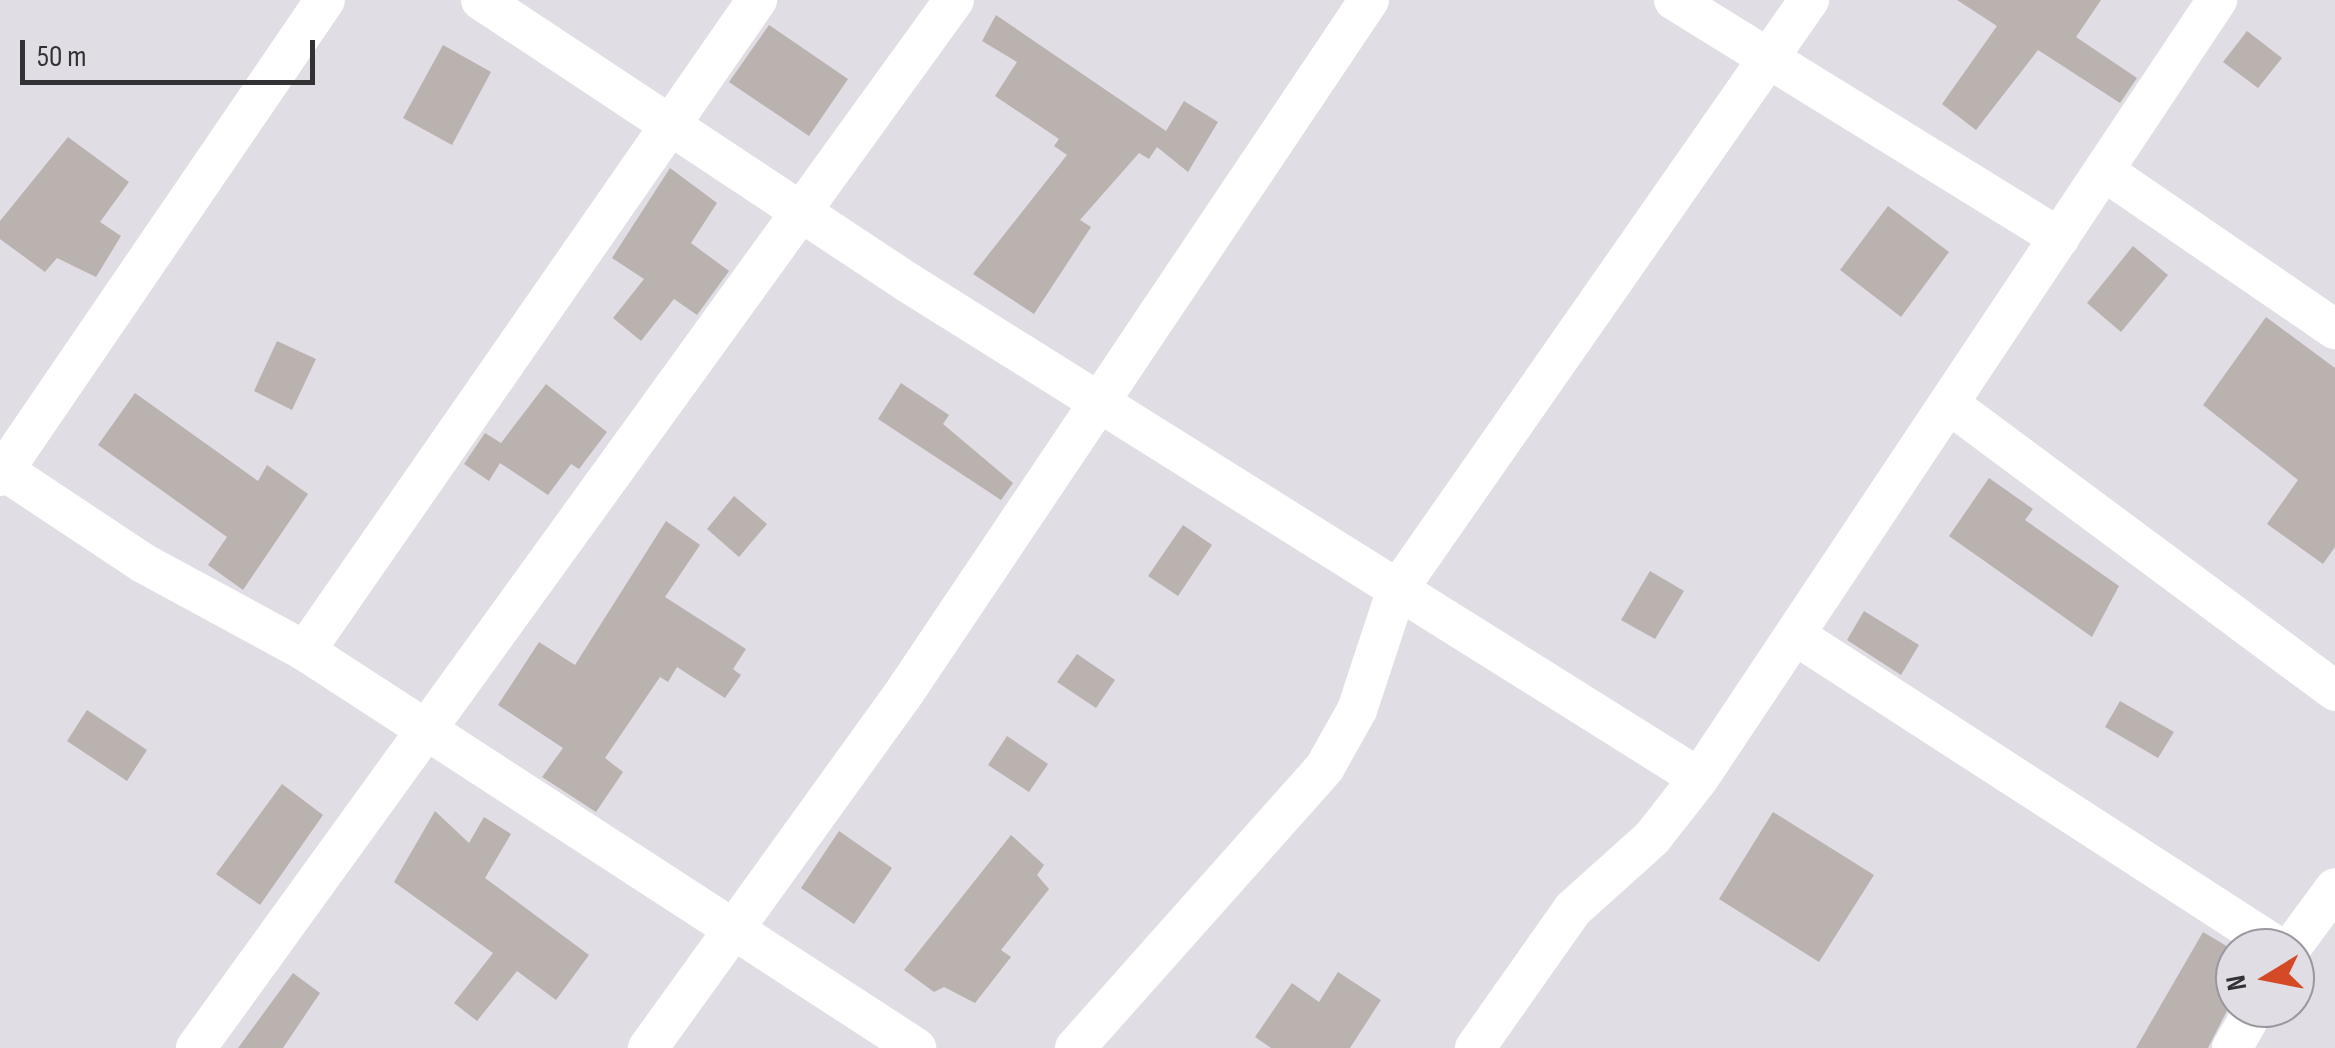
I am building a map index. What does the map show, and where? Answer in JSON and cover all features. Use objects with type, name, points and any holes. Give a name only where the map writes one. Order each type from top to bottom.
[{"type":"street","points":[[326,0],[1,472],[143,563],[305,651],[916,1048]]},
{"type":"street","points":[[481,0],[1094,400],[1699,778]]},
{"type":"street","points":[[305,651],[757,0]]},
{"type":"street","points":[[196,1048],[429,735],[954,0]]},
{"type":"street","points":[[648,1048],[902,696],[1094,400],[1370,0]]},
{"type":"street","points":[[1674,0],[1770,64],[2060,238]]},
{"type":"street","points":[[1075,1048],[1325,767],[1357,710],[1396,592],[1770,64],[1809,0]]},
{"type":"street","points":[[1475,1048],[1574,909],[1652,838],[1699,778],[2218,0]]},
{"type":"street","points":[[2104,172],[2335,329]]},
{"type":"street","points":[[1949,404],[2335,691]]},
{"type":"street","points":[[1794,636],[2248,928]]},
{"type":"street","points":[[2306,928],[2335,888]]},
{"type":"building","points":[[1957,0],[2101,0],[2076,37],[2137,78],[2120,103],[2038,50],[1976,130],[1942,104],[1997,26]]},
{"type":"building","points":[[996,15],[1166,131],[1184,101],[1218,122],[1188,172],[1157,147],[1149,159],[1139,153],[1080,220],[1091,227],[1034,314],[973,274],[1067,155],[1054,146],[1059,139],[995,96],[1017,62],[982,41]]},
{"type":"building","points":[[769,25],[848,79],[809,136],[729,82]]},
{"type":"building","points":[[2247,31],[2282,58],[2258,88],[2223,62]]},
{"type":"building","points":[[443,45],[491,72],[452,145],[403,118]]},
{"type":"building","points":[[68,137],[129,182],[100,222],[121,236],[96,277],[57,258],[45,272],[0,239],[0,221]]},
{"type":"building","points":[[670,168],[717,203],[691,243],[729,271],[697,315],[674,299],[641,341],[613,318],[644,279],[612,258]]},
{"type":"building","points":[[1888,206],[1949,252],[1901,317],[1840,270]]},
{"type":"building","points":[[2133,246],[2168,275],[2121,332],[2087,303]]},
{"type":"building","points":[[2266,317],[2335,368],[2335,547],[2323,564],[2267,524],[2298,480],[2203,405]]},
{"type":"building","points":[[277,341],[316,359],[292,410],[254,391]]},
{"type":"building","points":[[901,383],[949,415],[943,424],[1013,483],[1001,500],[878,419]]},
{"type":"building","points":[[546,384],[607,432],[579,469],[571,464],[548,495],[500,463],[489,481],[464,464],[485,433],[501,443]]},
{"type":"building","points":[[135,393],[258,481],[267,465],[308,494],[243,590],[208,565],[227,537],[98,445]]},
{"type":"building","points":[[1989,478],[2033,509],[2025,520],[2119,586],[2092,637],[1949,536]]},
{"type":"building","points":[[734,496],[767,524],[739,557],[707,529]]},
{"type":"building","points":[[666,521],[700,545],[665,597],[746,649],[733,669],[741,675],[725,698],[677,667],[668,682],[660,677],[605,758],[623,772],[596,812],[542,777],[563,748],[498,705],[539,642],[575,665]]},
{"type":"building","points":[[1183,525],[1212,545],[1178,596],[1148,576]]},
{"type":"building","points":[[1650,571],[1684,591],[1655,639],[1621,620]]},
{"type":"building","points":[[1864,611],[1919,645],[1901,675],[1847,640]]},
{"type":"building","points":[[1077,654],[1115,680],[1096,708],[1057,682]]},
{"type":"building","points":[[2120,701],[2174,732],[2158,758],[2105,727]]},
{"type":"building","points":[[87,710],[147,750],[127,781],[67,741]]},
{"type":"building","points":[[1007,736],[1048,764],[1029,792],[988,765]]},
{"type":"building","points":[[282,784],[323,815],[260,905],[216,874]]},
{"type":"building","points":[[435,811],[469,843],[484,817],[511,834],[485,878],[589,955],[556,1000],[517,971],[477,1021],[454,1003],[493,953],[394,882]]},
{"type":"building","points":[[1773,812],[1874,875],[1819,962],[1719,899]]},
{"type":"building","points":[[839,831],[892,868],[854,924],[801,888]]},
{"type":"building","points":[[1011,835],[1044,865],[1037,875],[1049,889],[1001,950],[1011,957],[975,1003],[944,987],[934,992],[904,970]]},
{"type":"building","points":[[2203,932],[2215,939],[2215,1028],[2218,1028],[2208,1048],[2136,1048]]},
{"type":"building","points":[[1338,972],[1381,1000],[1350,1048],[1271,1048],[1255,1037],[1292,983],[1319,1002]]},
{"type":"building","points":[[293,973],[320,993],[283,1048],[238,1048]]}]
